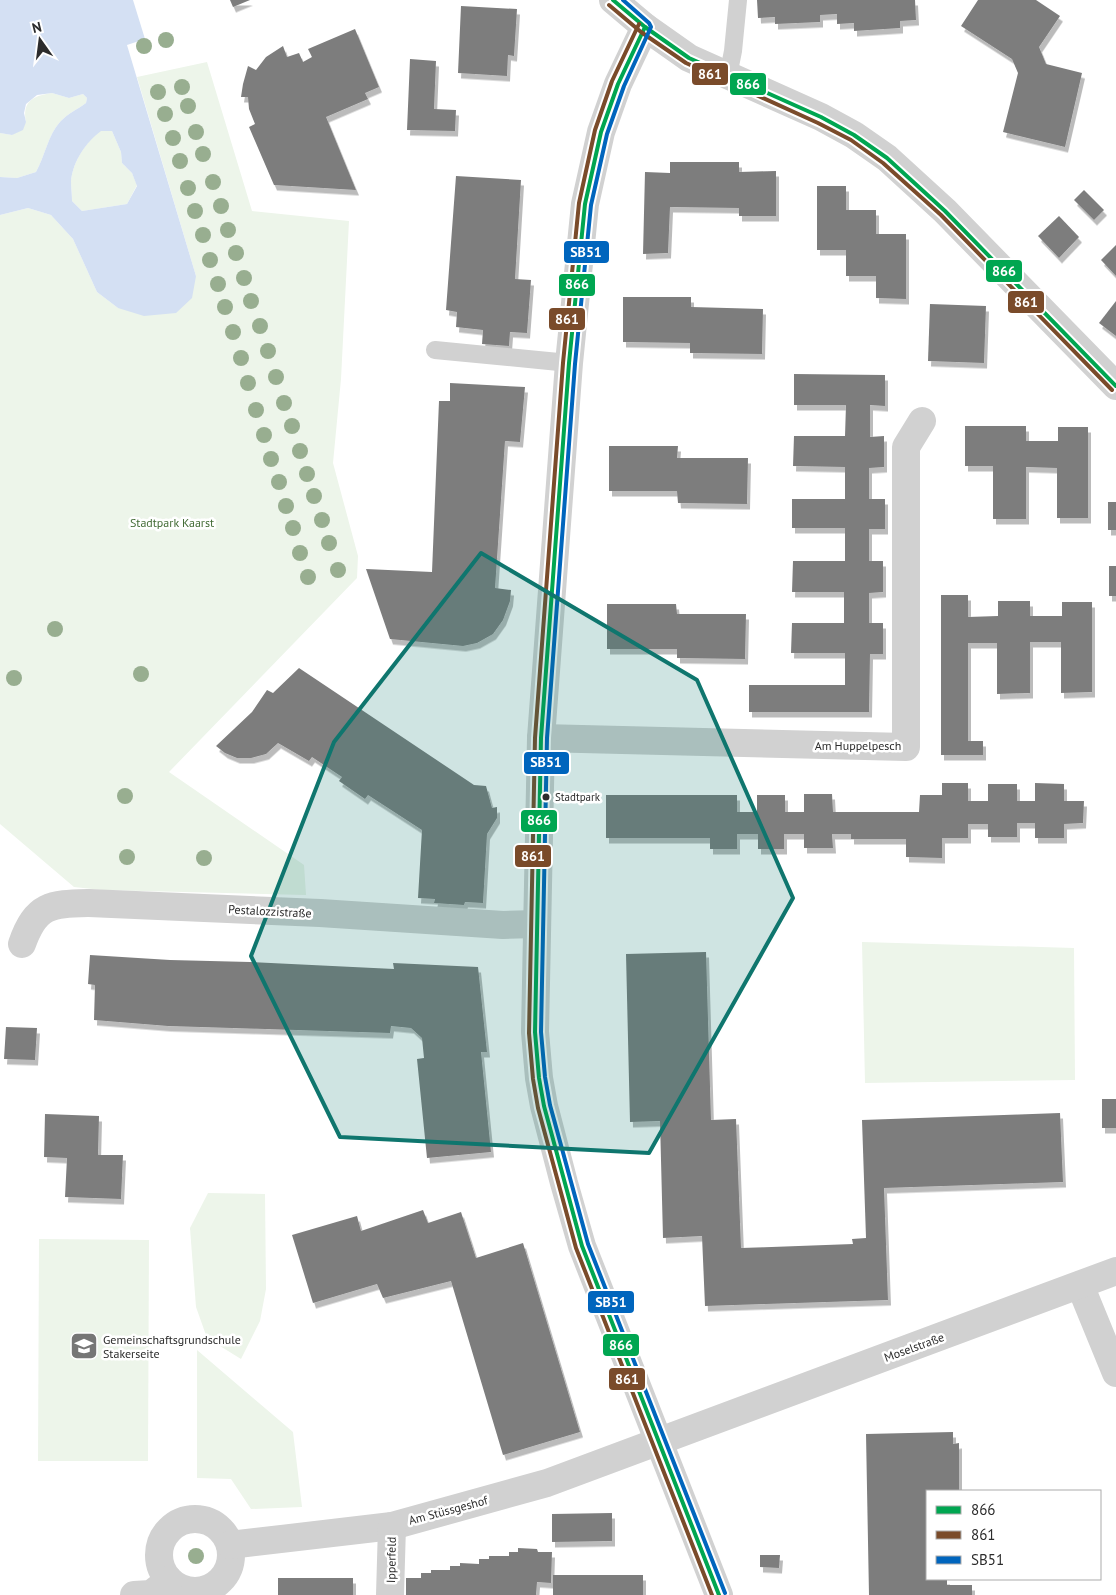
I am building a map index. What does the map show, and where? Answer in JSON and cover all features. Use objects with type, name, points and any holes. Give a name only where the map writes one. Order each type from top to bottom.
[{"type":"street","points":[[613,0],[689,58],[821,116],[854,135],[887,158],[945,211],[1116,386]]},
{"type":"street","points":[[646,27],[618,84],[601,132],[586,204],[569,363],[541,738],[535,1032],[539,1078],[544,1106],[582,1246],[719,1595]]},
{"type":"street","name":"Am Huppelpesch","points":[[541,738],[906,747],[906,447],[922,421]]},
{"type":"street","name":"Pestalozzistraße","points":[[22,944],[27,931],[36,917],[47,908],[58,904],[89,902],[320,913],[503,925],[537,924]]},
{"type":"street","name":"Moselstraße","points":[[659,1442],[1116,1272]]},
{"type":"street","points":[[1080,1285],[1116,1373]]},
{"type":"street","name":"Am Stüssgeshof","points":[[230,1545],[392,1526],[547,1483],[659,1442]]},
{"type":"street","points":[[188,1520],[203,1520],[214,1525],[224,1534],[230,1545],[231,1557],[223,1578],[215,1585],[202,1591],[185,1590],[169,1580],[163,1571],[159,1557],[162,1542],[168,1532],[176,1524],[188,1520]]},
{"type":"street","name":"Ipperfeld","points":[[390,1595],[392,1526]]},
{"type":"street","points":[[134,1595],[151,1594],[169,1580]]},
{"type":"lane","points":[[728,76],[733,51],[738,0]]},
{"type":"lane","points":[[435,350],[569,363]]},
{"type":"highlighted area","points":[[481,553],[697,680],[793,898],[649,1153],[340,1137],[251,956],[334,742]]},
{"type":"green space","name":"Stadtpark Kaarst","points":[[207,62],[252,211],[349,221],[341,379],[333,463],[358,556],[357,578],[169,772],[304,865],[306,895],[102,890],[74,887],[0,824],[0,215],[28,208],[51,215],[73,239],[97,292],[118,308],[196,276],[137,77]]},
{"type":"green space","points":[[52,93],[69,98],[83,94],[87,98],[86,103],[66,116],[56,127],[36,172],[17,178],[0,177],[0,133],[12,135],[26,122],[27,104],[34,98]]},
{"type":"green space","points":[[101,130],[112,131],[121,152],[122,163],[132,173],[137,185],[127,204],[82,211],[72,201],[72,174],[81,152]]},
{"type":"green space","points":[[862,942],[1074,948],[1075,1080],[865,1083]]},
{"type":"green space","points":[[208,1193],[265,1194],[266,1289],[260,1321],[241,1359],[207,1338],[196,1307],[190,1228]]},
{"type":"green space","points":[[39,1239],[149,1240],[148,1461],[38,1461]]},
{"type":"green space","points":[[197,1350],[293,1432],[302,1507],[251,1509],[231,1479],[197,1478]]},
{"type":"water","points":[[0,0],[133,0],[145,39],[127,45],[196,276],[192,298],[176,313],[144,316],[118,308],[97,292],[73,239],[51,215],[28,208],[0,215],[0,177],[17,178],[36,172],[56,127],[66,116],[86,103],[87,98],[83,94],[69,98],[52,93],[37,95],[26,104],[24,113],[26,122],[23,130],[12,135],[0,133]],"holes":[[[101,131],[112,131],[121,152],[122,163],[132,173],[137,186],[127,204],[82,211],[72,201],[71,181],[74,166],[85,146],[95,135]]]},
{"type":"building","points":[[230,0],[250,0],[233,7]]},
{"type":"building","points":[[757,0],[915,0],[916,20],[900,21],[900,28],[854,31],[854,23],[837,24],[837,14],[820,15],[820,22],[775,24],[775,17],[758,18]]},
{"type":"building","points":[[978,0],[1036,0],[1060,16],[1039,47],[1046,64],[1082,73],[1065,147],[1003,132],[1018,73],[1012,59],[961,26]]},
{"type":"building","points":[[461,6],[517,9],[514,56],[508,55],[507,76],[458,73]]},
{"type":"building","points":[[355,29],[379,87],[365,93],[368,99],[326,117],[356,190],[274,185],[249,127],[255,124],[249,109],[248,97],[241,97],[248,66],[256,70],[266,57],[283,46],[287,57],[299,53],[303,62],[312,57],[308,49]]},
{"type":"building","points":[[410,59],[436,61],[434,109],[456,110],[455,131],[407,130]]},
{"type":"building","points":[[670,162],[739,162],[739,172],[776,171],[776,216],[739,216],[739,208],[670,207],[668,253],[643,254],[645,172],[670,173]]},
{"type":"building","points":[[456,176],[521,180],[515,279],[531,280],[527,333],[510,332],[509,346],[482,344],[483,330],[456,327],[457,312],[446,310]]},
{"type":"building","points":[[817,186],[846,186],[846,210],[876,210],[876,234],[906,234],[906,299],[876,298],[876,276],[846,276],[846,250],[817,250]]},
{"type":"building","points":[[1084,190],[1104,210],[1094,220],[1074,200]]},
{"type":"building","points":[[1059,216],[1079,237],[1059,258],[1038,236]]},
{"type":"building","points":[[1116,245],[1116,276],[1101,260]]},
{"type":"building","points":[[623,297],[691,297],[691,307],[763,309],[762,354],[690,353],[690,343],[623,342]]},
{"type":"building","points":[[1116,301],[1116,336],[1099,323]]},
{"type":"building","points":[[930,304],[986,306],[984,363],[928,361]]},
{"type":"building","points":[[794,374],[885,375],[885,406],[870,405],[870,437],[884,436],[884,467],[869,468],[869,499],[885,499],[885,529],[869,529],[869,561],[883,561],[883,592],[869,593],[869,623],[883,623],[883,654],[870,654],[869,712],[749,712],[749,685],[845,685],[845,653],[791,653],[792,623],[844,623],[844,592],[792,592],[793,561],[845,561],[845,528],[792,528],[792,499],[845,499],[845,467],[793,466],[794,436],[845,436],[846,405],[794,405]]},
{"type":"building","points":[[450,383],[525,387],[520,442],[505,441],[495,588],[511,590],[510,601],[503,620],[493,634],[477,643],[463,646],[390,639],[366,569],[432,572],[439,401],[450,401]]},
{"type":"building","points":[[965,426],[1026,426],[1026,441],[1058,441],[1058,427],[1088,427],[1088,518],[1057,518],[1057,468],[1026,467],[1026,519],[993,519],[993,466],[965,466]]},
{"type":"building","points":[[609,446],[678,446],[677,458],[748,458],[747,504],[678,503],[677,491],[609,491]]},
{"type":"building","points":[[1108,502],[1116,502],[1116,530],[1108,530]]},
{"type":"building","points":[[1109,566],[1116,566],[1116,596],[1109,596]]},
{"type":"building","points":[[941,595],[968,595],[968,617],[998,616],[998,601],[1030,601],[1030,616],[1062,616],[1062,602],[1092,602],[1092,692],[1061,693],[1061,642],[1030,642],[1030,693],[997,694],[997,643],[968,643],[968,741],[983,741],[983,755],[941,755]]},
{"type":"building","points":[[607,604],[676,604],[677,614],[746,614],[745,659],[677,658],[677,649],[607,649]]},
{"type":"building","points":[[299,668],[474,785],[486,786],[492,808],[497,807],[497,818],[487,834],[483,903],[465,902],[464,905],[434,903],[435,899],[418,898],[422,830],[368,795],[365,799],[339,781],[342,777],[312,757],[309,761],[278,743],[266,754],[251,758],[237,758],[225,753],[216,746],[252,712],[267,690],[273,693]]},
{"type":"building","points":[[942,783],[968,783],[968,801],[988,801],[988,784],[1017,784],[1017,801],[1035,801],[1035,783],[1064,784],[1064,801],[1084,801],[1083,823],[1064,824],[1064,838],[1035,838],[1035,823],[1017,823],[1017,837],[988,837],[988,824],[968,824],[968,838],[942,838],[942,858],[906,857],[906,839],[851,839],[851,834],[832,834],[833,848],[804,848],[804,834],[784,834],[784,849],[758,849],[758,834],[737,834],[737,849],[710,849],[710,838],[606,838],[606,795],[737,795],[737,812],[757,812],[757,795],[785,795],[785,812],[804,812],[804,794],[832,794],[833,812],[919,812],[920,795],[942,795]]},
{"type":"building","points":[[706,952],[711,1120],[736,1119],[741,1248],[853,1244],[852,1239],[866,1238],[862,1120],[1060,1113],[1063,1182],[884,1188],[888,1300],[705,1306],[702,1236],[663,1238],[660,1121],[630,1122],[626,954]]},
{"type":"building","points":[[90,955],[394,969],[393,963],[478,967],[487,1052],[481,1052],[491,1152],[427,1158],[417,1059],[424,1058],[422,1038],[411,1028],[391,1026],[390,1033],[168,1026],[94,1020],[95,985],[88,984]]},
{"type":"building","points":[[6,1027],[37,1028],[35,1060],[4,1059]]},
{"type":"building","points":[[1102,1099],[1116,1099],[1116,1128],[1102,1128]]},
{"type":"building","points":[[45,1114],[99,1116],[98,1155],[123,1155],[121,1199],[65,1197],[67,1158],[44,1157]]},
{"type":"building","points":[[423,1210],[428,1223],[461,1212],[476,1258],[523,1243],[580,1432],[503,1455],[451,1281],[383,1298],[377,1284],[313,1303],[292,1235],[357,1216],[361,1231]]},
{"type":"building","points":[[953,1432],[953,1444],[959,1443],[959,1490],[926,1490],[926,1580],[947,1580],[947,1585],[972,1585],[972,1595],[869,1595],[866,1434]]},
{"type":"building","points":[[612,1513],[612,1541],[552,1542],[552,1514]]},
{"type":"building","points":[[518,1548],[537,1549],[538,1552],[552,1552],[551,1583],[537,1582],[536,1595],[406,1595],[406,1578],[421,1578],[421,1573],[431,1573],[431,1570],[450,1570],[450,1566],[460,1566],[460,1563],[479,1564],[479,1559],[489,1559],[489,1556],[509,1556],[509,1552],[518,1552]]},
{"type":"building","points":[[760,1555],[780,1555],[779,1568],[760,1567]]},
{"type":"building","points":[[553,1575],[643,1575],[643,1595],[553,1595]]},
{"type":"building","points":[[278,1578],[353,1578],[353,1595],[278,1595]]},
{"type":"transit line","name":"866","points":[[613,0],[645,27],[689,58],[821,117],[854,135],[887,158],[945,211],[1116,386]]},
{"type":"transit line","name":"SB51","points":[[623,0],[651,27],[624,86],[607,134],[591,205],[575,364],[547,738],[541,1032],[545,1077],[550,1105],[588,1244],[725,1593]]},
{"type":"transit line","name":"861","points":[[609,5],[641,32],[686,63],[818,123],[851,140],[883,163],[941,215],[1112,390]]},
{"type":"transit line","name":"861","points":[[639,24],[612,81],[595,130],[579,203],[563,363],[535,738],[529,1033],[533,1079],[538,1108],[576,1248],[712,1595]]},
{"type":"transit line","name":"866","points":[[645,27],[618,84],[601,132],[585,204],[569,363],[541,738],[535,1032],[539,1078],[544,1106],[582,1246],[719,1595]]},
{"type":"place","name":"Stadtpark","points":[[546,797]]},
{"type":"place","name":"Gemeinschaftsgrundschule Stakerseite","points":[[84,1346]]}]
